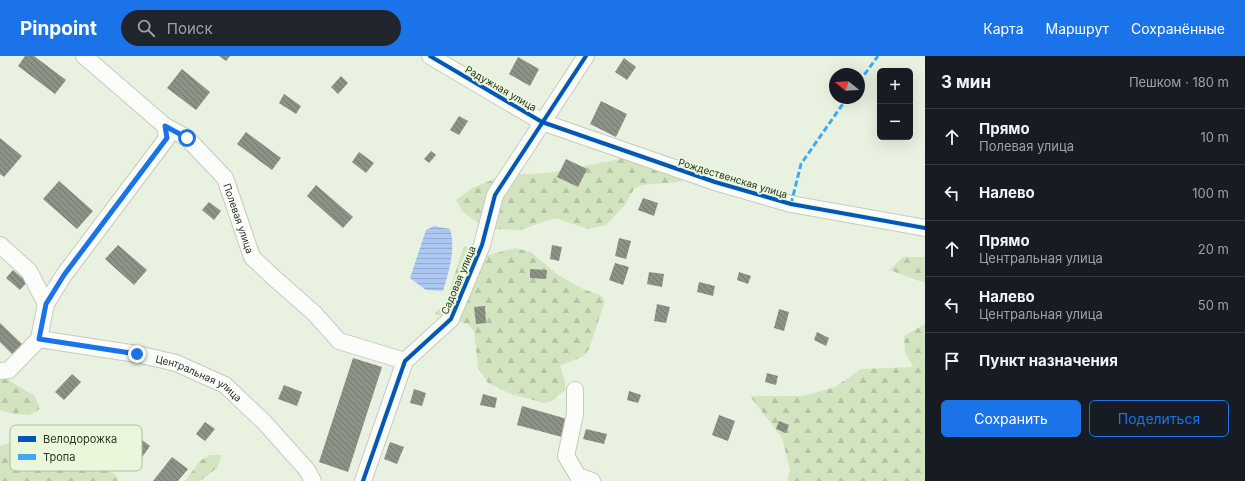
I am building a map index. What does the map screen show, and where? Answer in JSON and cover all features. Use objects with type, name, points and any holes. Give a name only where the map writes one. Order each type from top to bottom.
[{"type":"street","name":"Полевая улица","points":[[84,56],[165,126],[187,138],[225,178],[252,257],[314,313],[339,341],[405,361]]},
{"type":"street","name":"Радужная улица","points":[[430,56],[542,122]]},
{"type":"street","name":"Садовая улица","points":[[363,481],[405,361],[451,319],[482,245],[495,195],[586,56]]},
{"type":"street","name":"Рождественская улица","points":[[542,122],[715,182],[784,202],[925,228]]},
{"type":"street","points":[[0,371],[9,370],[39,339],[46,304],[64,275],[167,138],[165,126]]},
{"type":"street","points":[[0,244],[29,271],[46,304]]},
{"type":"street","name":"Центральная улица","points":[[39,339],[137,354],[176,363],[225,385],[264,422],[308,470],[313,481]]},
{"type":"street","points":[[575,390],[575,414],[566,456],[578,476],[592,481]]},
{"type":"green space","points":[[652,153],[696,177],[678,182],[642,185],[634,189],[625,205],[606,225],[588,229],[555,218],[520,230],[494,229],[478,223],[463,212],[456,200],[472,188],[504,175],[548,173]]},
{"type":"green space","points":[[464,246],[489,255],[515,248],[531,252],[558,275],[583,289],[600,295],[605,301],[589,349],[584,356],[560,366],[565,381],[565,390],[552,401],[544,403],[511,394],[488,383],[478,368],[474,331],[468,324],[434,314],[445,304]]},
{"type":"green space","points":[[903,257],[925,257],[925,283],[890,270]]},
{"type":"green space","points":[[925,324],[925,481],[787,481],[790,470],[782,438],[750,396],[803,396],[835,387],[861,369],[913,367],[905,352],[904,336]]},
{"type":"green space","points":[[0,375],[35,396],[40,409],[29,415],[14,414],[0,410]]},
{"type":"green space","points":[[10,442],[10,471],[110,471],[117,476],[118,481],[0,481],[0,446]]},
{"type":"green space","points":[[210,455],[222,455],[217,468],[200,481],[185,481],[200,461]]},
{"type":"water","points":[[434,226],[450,229],[452,237],[451,260],[443,291],[426,290],[410,278],[426,230]]},
{"type":"building","points":[[25,56],[34,56],[66,80],[55,94],[18,66]]},
{"type":"building","points":[[219,56],[230,56],[226,61]]},
{"type":"building","points":[[518,57],[539,69],[530,86],[509,74]]},
{"type":"building","points":[[624,58],[636,67],[627,80],[615,72]]},
{"type":"building","points":[[182,69],[210,92],[196,110],[167,88]]},
{"type":"building","points":[[341,76],[348,83],[338,94],[331,87]]},
{"type":"building","points":[[284,94],[301,106],[296,114],[279,103]]},
{"type":"building","points":[[601,101],[627,114],[616,137],[590,124]]},
{"type":"building","points":[[459,116],[468,121],[459,135],[450,130]]},
{"type":"building","points":[[246,132],[281,158],[272,170],[237,144]]},
{"type":"building","points":[[0,138],[22,156],[4,177],[0,174]]},
{"type":"building","points":[[431,151],[436,155],[429,163],[424,159]]},
{"type":"building","points":[[359,152],[374,163],[366,173],[352,162]]},
{"type":"building","points":[[566,159],[587,169],[578,187],[557,177]]},
{"type":"building","points":[[59,181],[93,211],[77,229],[43,199]]},
{"type":"building","points":[[316,185],[353,217],[343,228],[307,196]]},
{"type":"building","points":[[643,198],[658,203],[654,216],[638,210]]},
{"type":"building","points":[[209,202],[221,211],[214,220],[202,210]]},
{"type":"building","points":[[619,238],[631,241],[626,259],[615,256]]},
{"type":"building","points":[[118,245],[147,270],[134,285],[105,259]]},
{"type":"building","points":[[552,245],[562,247],[559,261],[550,259]]},
{"type":"building","points":[[615,263],[629,267],[623,285],[609,280]]},
{"type":"building","points":[[530,269],[547,270],[546,279],[530,278]]},
{"type":"building","points":[[13,270],[27,282],[20,290],[6,278]]},
{"type":"building","points":[[649,272],[664,274],[662,287],[647,284]]},
{"type":"building","points":[[739,272],[751,276],[748,284],[737,280]]},
{"type":"building","points":[[699,282],[715,286],[713,296],[697,292]]},
{"type":"building","points":[[657,304],[670,307],[666,323],[654,321]]},
{"type":"building","points":[[485,306],[486,323],[476,324],[474,307]]},
{"type":"building","points":[[779,309],[789,312],[784,331],[774,328]]},
{"type":"building","points":[[0,323],[23,345],[13,355],[0,342]]},
{"type":"building","points":[[817,332],[829,338],[826,346],[814,340]]},
{"type":"building","points":[[353,358],[382,367],[348,472],[319,462]]},
{"type":"building","points":[[767,373],[778,376],[776,385],[765,382]]},
{"type":"building","points":[[72,374],[81,382],[64,400],[55,392]]},
{"type":"building","points":[[284,385],[302,392],[297,406],[278,399]]},
{"type":"building","points":[[414,389],[426,393],[422,406],[410,403]]},
{"type":"building","points":[[629,391],[641,395],[638,403],[627,400]]},
{"type":"building","points":[[483,394],[497,398],[495,408],[480,405]]},
{"type":"building","points":[[522,406],[567,419],[562,437],[517,425]]},
{"type":"building","points":[[719,415],[735,421],[728,441],[712,435]]},
{"type":"building","points":[[779,421],[789,425],[786,433],[776,429]]},
{"type":"building","points":[[205,422],[215,429],[205,441],[196,434]]},
{"type":"building","points":[[586,429],[607,434],[604,444],[583,439]]},
{"type":"building","points":[[142,440],[150,446],[142,457]]},
{"type":"building","points":[[390,442],[404,447],[397,464],[384,459]]},
{"type":"building","points":[[172,457],[188,469],[178,481],[153,481]]},
{"type":"marked path","points":[[865,74],[878,56]]},
{"type":"marked path","points":[[791,204],[801,164],[843,104]]},
{"type":"cycle path","points":[[430,56],[542,122],[715,182],[791,204],[925,228]]},
{"type":"cycle path","points":[[363,481],[405,361],[451,319],[482,245],[495,195],[586,56]]},
{"type":"route","points":[[137,354],[39,339],[46,304],[64,275],[167,138],[165,126],[187,138]]}]
